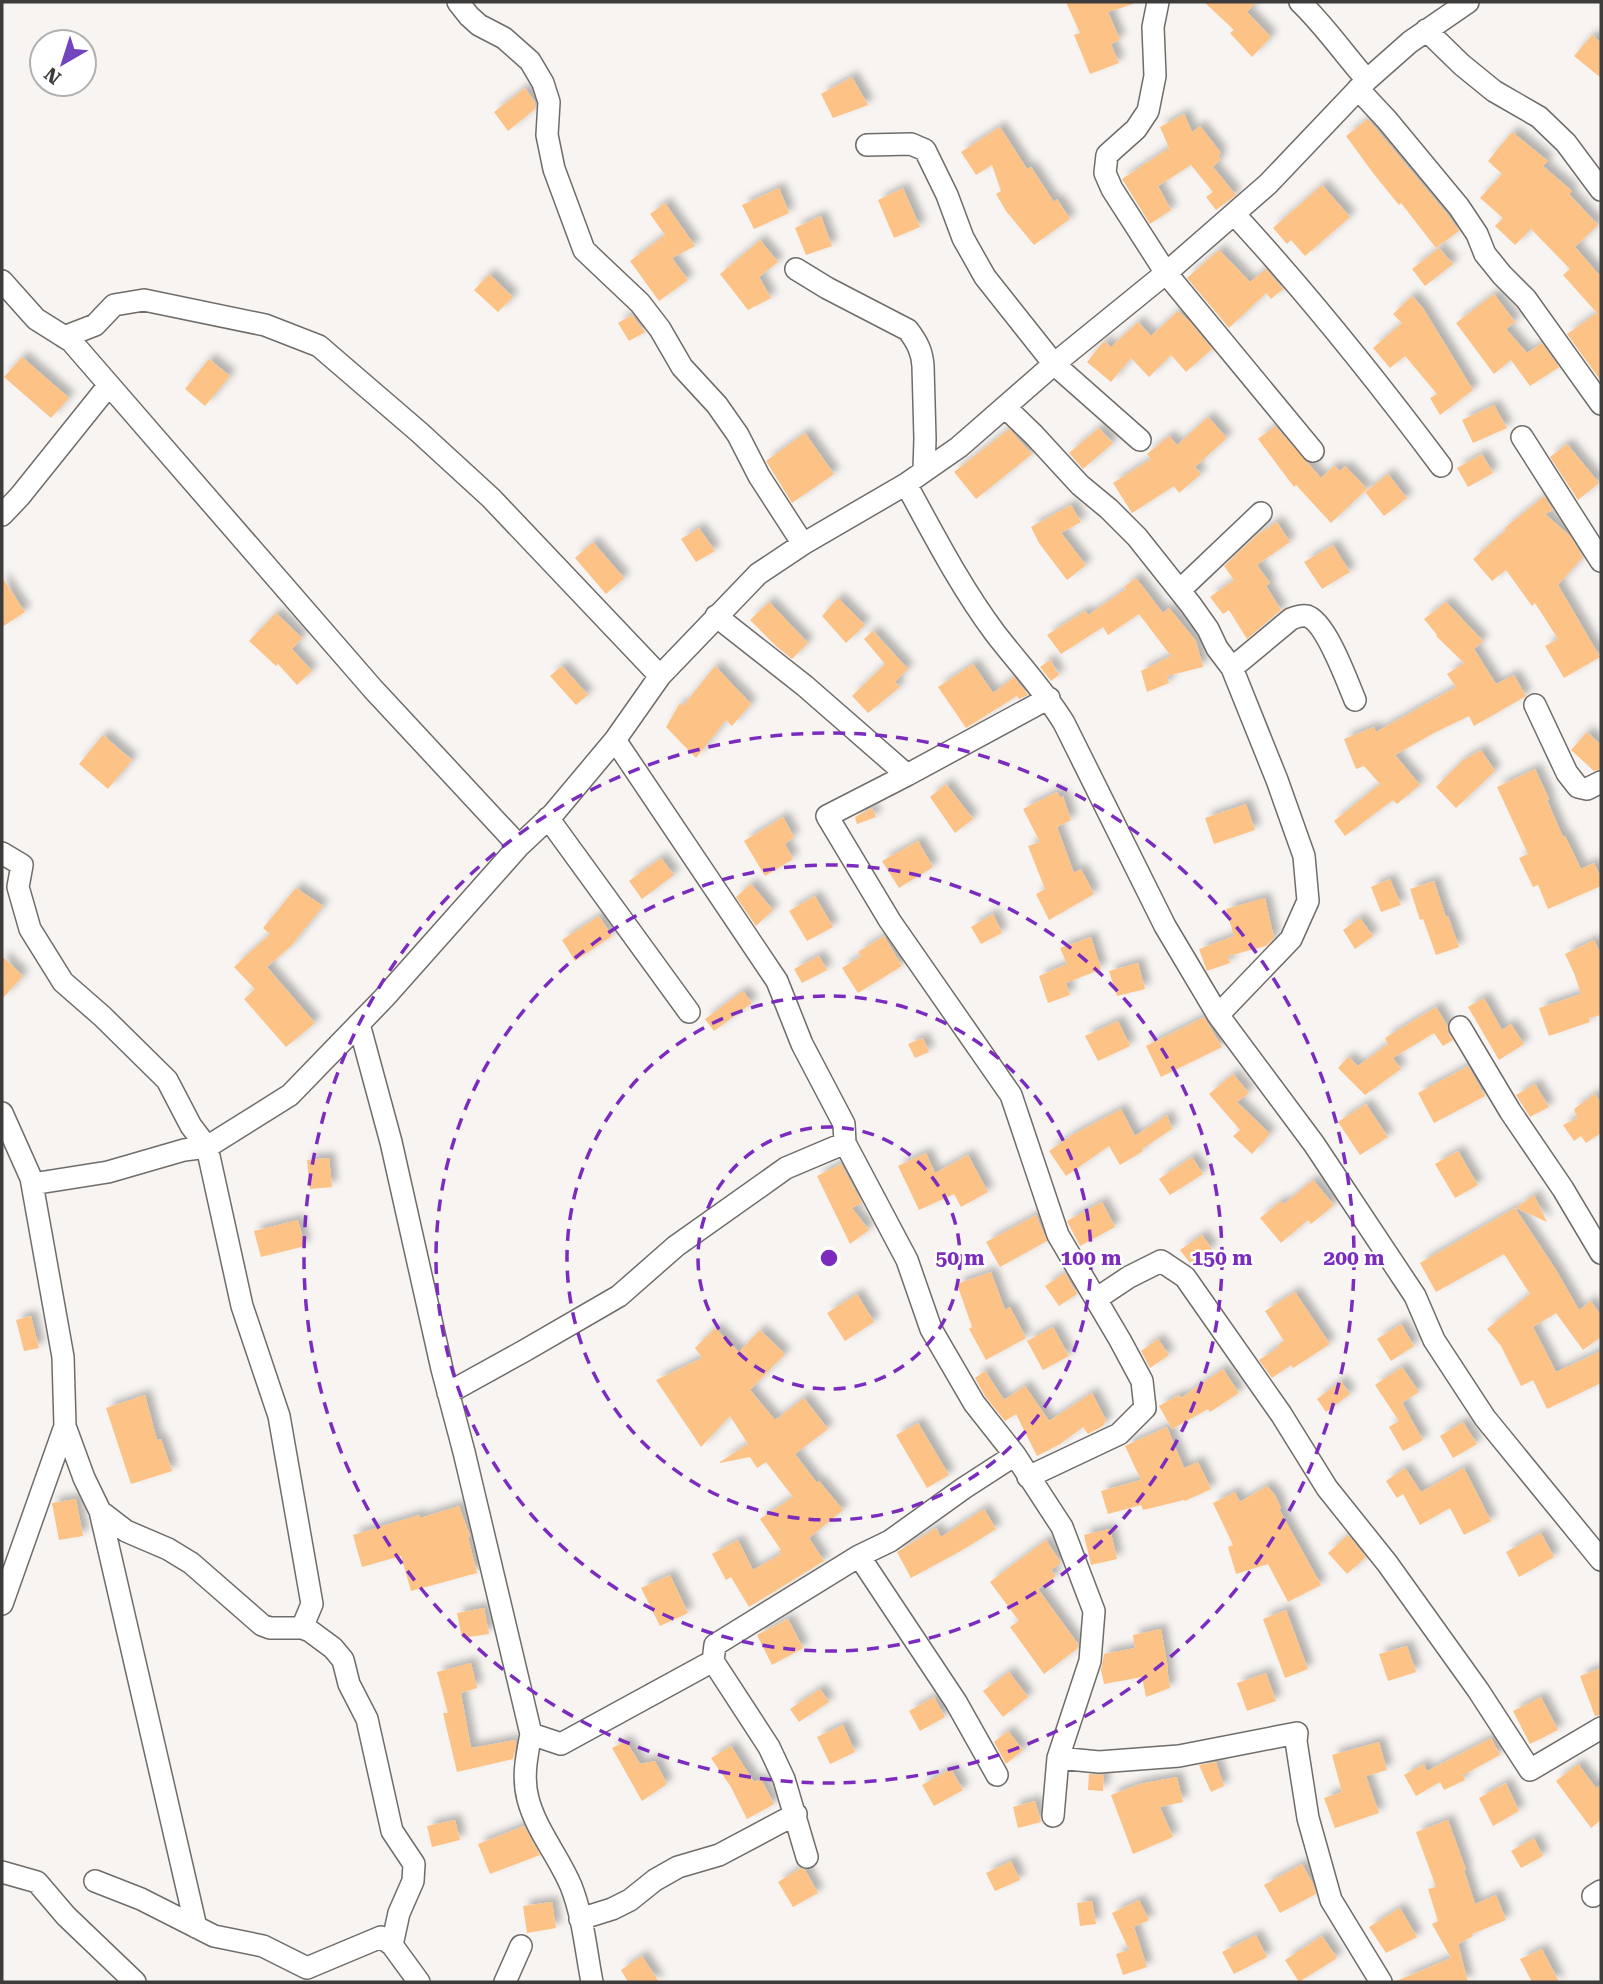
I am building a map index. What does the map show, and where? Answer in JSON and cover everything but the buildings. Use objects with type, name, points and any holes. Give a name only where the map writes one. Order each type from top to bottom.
[{"type":"street","points":[[458,2],[469,16],[503,38],[530,61],[543,83],[549,102],[547,135],[554,169],[584,250],[640,303],[660,329],[682,367],[717,405],[803,544]]},
{"type":"street","points":[[1158,2],[1153,27],[1155,76],[1147,111],[1136,129],[1107,155],[1105,173],[1112,190],[1166,273],[1313,451]]},
{"type":"street","points":[[1300,2],[1319,20],[1346,56],[1387,120],[1478,234],[1485,254],[1526,299],[1601,404]]},
{"type":"street","points":[[32,1184],[108,1172],[184,1150],[207,1147],[290,1095],[401,979],[519,846],[548,818],[615,740],[660,676],[758,574],[803,544],[906,484],[960,447],[1268,184],[1362,84],[1426,30],[1468,2]]},
{"type":"street","points":[[1426,30],[1494,91],[1539,117],[1566,143],[1601,190]]},
{"type":"street","points":[[867,145],[911,144],[925,150],[947,195],[963,238],[985,277],[1054,364],[1140,440]]},
{"type":"street","points":[[1234,214],[1343,338],[1441,466]]},
{"type":"street","points":[[796,269],[908,330],[917,341],[923,366],[924,470]]},
{"type":"street","points":[[2,281],[36,319],[71,341],[373,689],[519,846]]},
{"type":"street","points":[[64,337],[95,325],[114,305],[144,300],[265,325],[319,346],[491,498],[660,676]]},
{"type":"street","points":[[2,515],[109,385]]},
{"type":"street","points":[[1004,407],[1073,478],[1137,537],[1180,590],[1232,668],[1278,780],[1304,856],[1308,901],[1291,939],[1218,1015]]},
{"type":"street","points":[[1522,438],[1601,561]]},
{"type":"street","points":[[906,484],[956,575],[995,632],[1049,698],[1064,723],[1165,926],[1218,1015],[1314,1144],[1415,1296],[1434,1340],[1485,1418],[1601,1560]]},
{"type":"street","points":[[1180,590],[1261,513]]},
{"type":"street","points":[[716,616],[805,686],[907,775]]},
{"type":"street","points":[[1232,668],[1291,619],[1311,617],[1321,628],[1355,700]]},
{"type":"street","points":[[1028,1477],[1119,1434],[1145,1408],[1142,1381],[1058,1235],[1010,1095],[890,921],[827,816],[1049,698]]},
{"type":"street","points":[[1535,705],[1567,773],[1578,787],[1587,789],[1601,782]]},
{"type":"street","points":[[615,740],[777,981],[802,1044],[844,1124],[845,1143],[907,1260],[931,1329],[974,1403],[1015,1455],[1062,1527],[1094,1611],[1090,1661],[1058,1758],[1053,1816]]},
{"type":"street","points":[[548,818],[689,1012]]},
{"type":"street","points":[[2,853],[22,865],[18,887],[30,929],[63,982],[167,1080],[191,1126],[207,1147],[242,1306],[279,1416],[312,1604],[302,1628]]},
{"type":"street","points":[[359,1024],[391,1142],[448,1393],[531,1734],[525,1777],[528,1799],[572,1889],[592,1982]]},
{"type":"street","points":[[1460,1027],[1510,1111],[1563,1188],[1601,1253]]},
{"type":"street","points":[[2,1113],[31,1178],[63,1357],[65,1426],[84,1478],[100,1511],[196,1927]]},
{"type":"street","points":[[448,1393],[619,1296],[676,1246],[786,1168],[845,1143]]},
{"type":"street","points":[[1096,1299],[1129,1277],[1161,1261],[1185,1277],[1281,1413],[1328,1488],[1402,1584],[1478,1690],[1530,1770],[1601,1728]]},
{"type":"street","points":[[2,1604],[65,1426]]},
{"type":"street","points":[[807,1857],[784,1780],[769,1747],[713,1661],[715,1645],[859,1556],[890,1541],[1015,1455]]},
{"type":"street","points":[[100,1511],[126,1531],[168,1549],[191,1563],[262,1625],[270,1628],[302,1628],[333,1648],[343,1660],[347,1678],[367,1719],[392,1831],[414,1864],[413,1881],[399,1913],[392,1945]]},
{"type":"street","points":[[859,1556],[956,1702],[997,1775]]},
{"type":"street","points":[[531,1734],[561,1744],[713,1661]]},
{"type":"street","points":[[1058,1758],[1099,1762],[1179,1756],[1297,1733],[1308,1818],[1331,1900],[1381,1982]]},
{"type":"street","points":[[580,1919],[612,1909],[678,1867],[719,1855],[796,1814]]},
{"type":"street","points":[[2,1871],[37,1882],[66,1916],[135,1982]]},
{"type":"street","points":[[95,1881],[141,1899],[214,1936],[263,1946],[307,1968],[381,1937],[392,1945],[419,1982]]},
{"type":"street","points":[[505,1982],[521,1946]]}]
